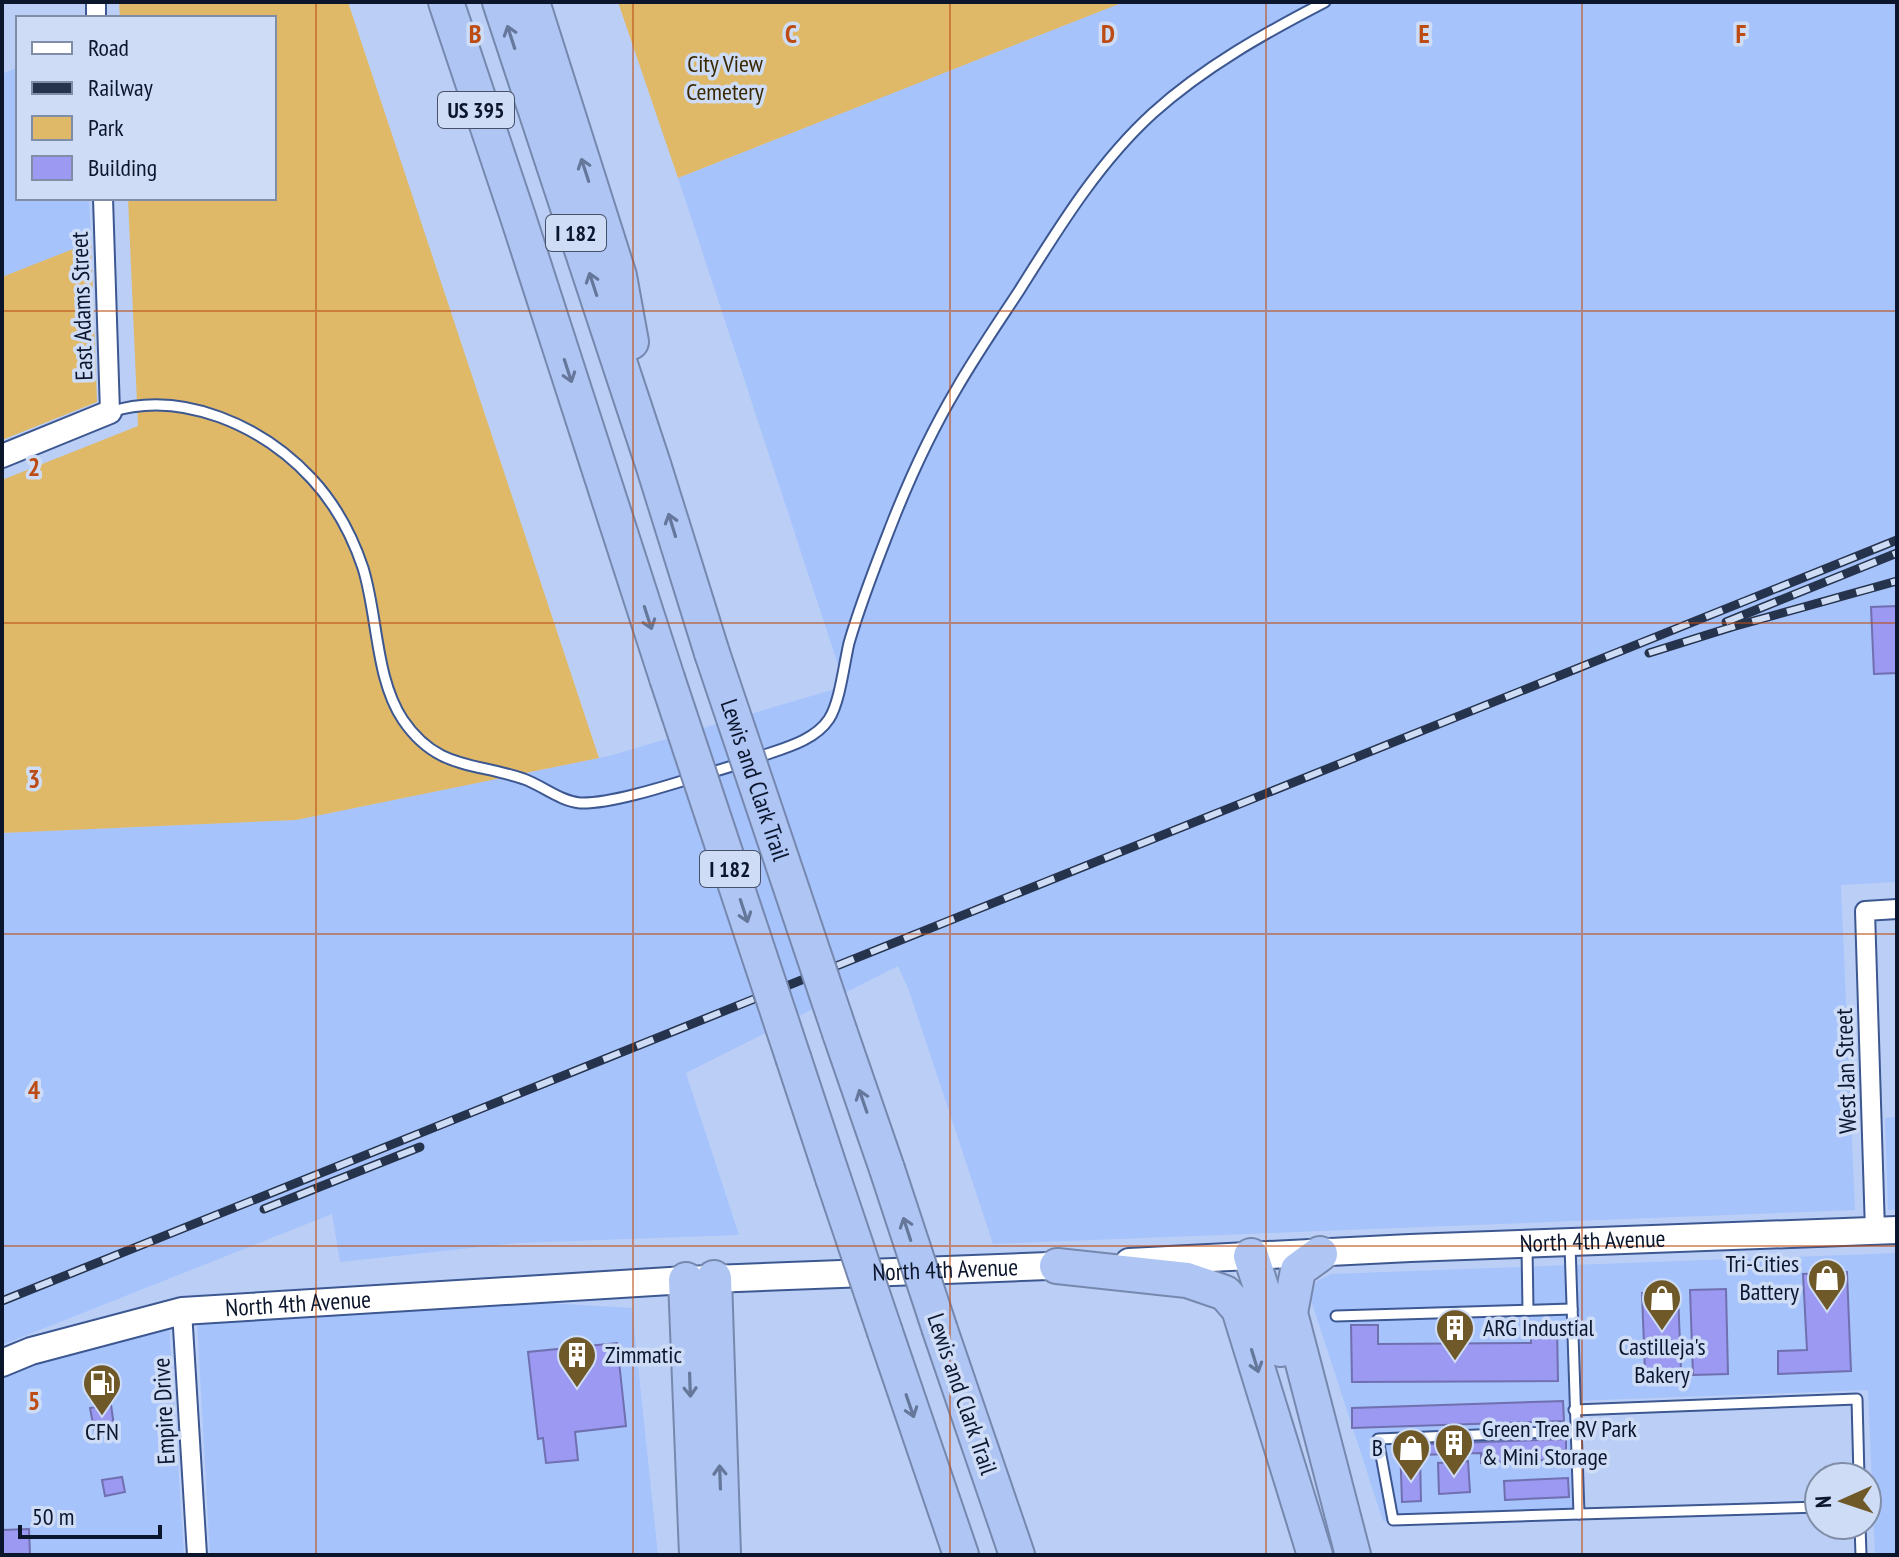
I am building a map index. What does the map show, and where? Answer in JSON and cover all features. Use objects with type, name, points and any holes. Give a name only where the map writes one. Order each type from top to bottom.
[{"type":"highway","name":"US 395","points":[[433,2],[518,217]]},
{"type":"highway","name":"Lewis and Clark Trail","points":[[446,2],[667,678],[960,1554]]},
{"type":"highway","name":"Lewis and Clark Trail","points":[[500,2],[653,464],[712,653],[1017,1555]]},
{"type":"highway","points":[[532,2],[619,276],[653,464]]},
{"type":"highway","points":[[1320,1254],[1298,1270],[1290,1313],[1350,1555]]},
{"type":"highway","points":[[1251,1256],[1350,1555]]},
{"type":"highway","points":[[1239,1309],[1251,1256]]},
{"type":"highway","points":[[1057,1266],[1187,1280],[1225,1293],[1239,1309],[1315,1555]]},
{"type":"highway","points":[[697,1555],[700,1279]]},
{"type":"highway","points":[[700,1279],[723,1555]]},
{"type":"main road","name":"North 4th Avenue","points":[[2,1363],[31,1351],[182,1311],[700,1279],[1886,1230]]},
{"type":"street","name":"East Adams Street","points":[[103,200],[110,412]]},
{"type":"street","points":[[2,456],[110,412]]},
{"type":"street","name":"West Jan Street","points":[[1886,1230],[1865,911],[1897,909]]},
{"type":"street","name":"Empire Drive","points":[[182,1311],[197,1555]]},
{"type":"lane","points":[[110,412],[129,407],[163,405],[208,413],[253,433],[312,479],[339,515],[357,552],[394,703],[411,731],[447,759],[527,780],[579,803],[643,792],[728,767],[808,738],[830,718],[866,593],[920,456],[966,373],[1057,231],[1109,160],[1152,113],[1200,76],[1252,42],[1325,2]]},
{"type":"lane","points":[[1570,1242],[1579,1514]]},
{"type":"lane","points":[[1527,1244],[1528,1310]]},
{"type":"lane","points":[[1336,1316],[1572,1309]]},
{"type":"lane","points":[[1574,1410],[1857,1399],[1859,1461]]},
{"type":"lane","points":[[1575,1431],[1378,1439],[1393,1520],[1803,1507]]},
{"type":"shaded area","points":[[1124,2],[1897,2],[1897,882],[1841,885],[1855,1210],[993,1244],[898,966],[686,1073],[739,1235],[518,1243],[340,1262],[332,1214],[2,1345],[2,833],[296,820],[609,756],[845,686],[678,178]]},
{"type":"shaded area","points":[[16,68],[16,200],[89,200],[91,242],[2,277],[2,74]]},
{"type":"shaded area","points":[[1897,1117],[1897,1209],[1888,1210],[1885,1118]]},
{"type":"shaded area","points":[[1897,1253],[1897,1555],[1875,1555],[1874,1541],[1883,1541],[1883,1461],[1871,1461],[1868,1390],[1575,1401],[1579,1511],[1383,1521],[1309,1294],[1317,1281],[1331,1274]]},
{"type":"shaded area","points":[[530,1302],[632,1308],[658,1555],[210,1555],[197,1322]]},
{"type":"shaded area","points":[[169,1324],[184,1555],[2,1555],[2,1374],[41,1359]]},
{"type":"green space","points":[[119,2],[348,2],[599,758],[296,820],[2,833],[2,480],[138,426],[128,200],[276,200],[276,16],[120,16]]},
{"type":"green space","name":"City View Cemetery","points":[[618,2],[1124,2],[678,178]]},
{"type":"green space","points":[[91,242],[97,402],[2,440],[2,277]]},
{"type":"building","points":[[1897,606],[1897,673],[1874,674],[1871,607]]},
{"type":"building","name":"Tri-Cities Battery","points":[[1847,1272],[1851,1371],[1778,1374],[1778,1351],[1807,1350],[1803,1274]]},
{"type":"building","name":"Tri-Cities Battery","points":[[1726,1289],[1728,1374],[1693,1375],[1690,1290]]},
{"type":"building","name":"Castilleja's Bakery","points":[[1678,1292],[1681,1371],[1645,1372],[1642,1293]]},
{"type":"building","name":"ARG Industial","points":[[1351,1325],[1378,1325],[1378,1344],[1531,1343],[1531,1326],[1557,1325],[1558,1381],[1352,1382]]},
{"type":"building","name":"Zimmatic","points":[[617,1343],[626,1426],[575,1432],[578,1460],[546,1463],[543,1438],[538,1439],[528,1352]]},
{"type":"building","points":[[1563,1401],[1564,1421],[1352,1428],[1352,1408]]},
{"type":"building","name":"CFN","points":[[111,1405],[114,1426],[94,1429],[90,1408]]},
{"type":"building","name":"B","points":[[1566,1439],[1566,1459],[1481,1463],[1481,1453],[1420,1455],[1421,1501],[1402,1502],[1400,1445]]},
{"type":"building","name":"Green Tree RV Park & Mini Storage","points":[[1468,1461],[1470,1492],[1439,1494],[1438,1463]]},
{"type":"building","points":[[122,1477],[125,1492],[105,1496],[102,1480]]},
{"type":"building","points":[[1568,1478],[1569,1497],[1505,1500],[1504,1481]]},
{"type":"building","points":[[29,1529],[30,1555],[2,1555],[2,1530]]},
{"type":"railway","points":[[2,1301],[1897,540]]},
{"type":"railway","points":[[1726,622],[1897,553]]},
{"type":"railway","points":[[1649,653],[1897,581]]},
{"type":"railway","points":[[264,1209],[420,1147]]},
{"type":"place","name":"Tri-Cities Battery","points":[[1827,1312]]},
{"type":"place","name":"Castilleja's Bakery","points":[[1662,1332]]},
{"type":"place","name":"ARG Industial","points":[[1455,1362]]},
{"type":"place","name":"Zimmatic","points":[[577,1389]]},
{"type":"place","name":"CFN","points":[[102,1417]]},
{"type":"place","name":"Green Tree RV Park & Mini Storage","points":[[1454,1477]]},
{"type":"place","name":"B","points":[[1411,1482]]}]
